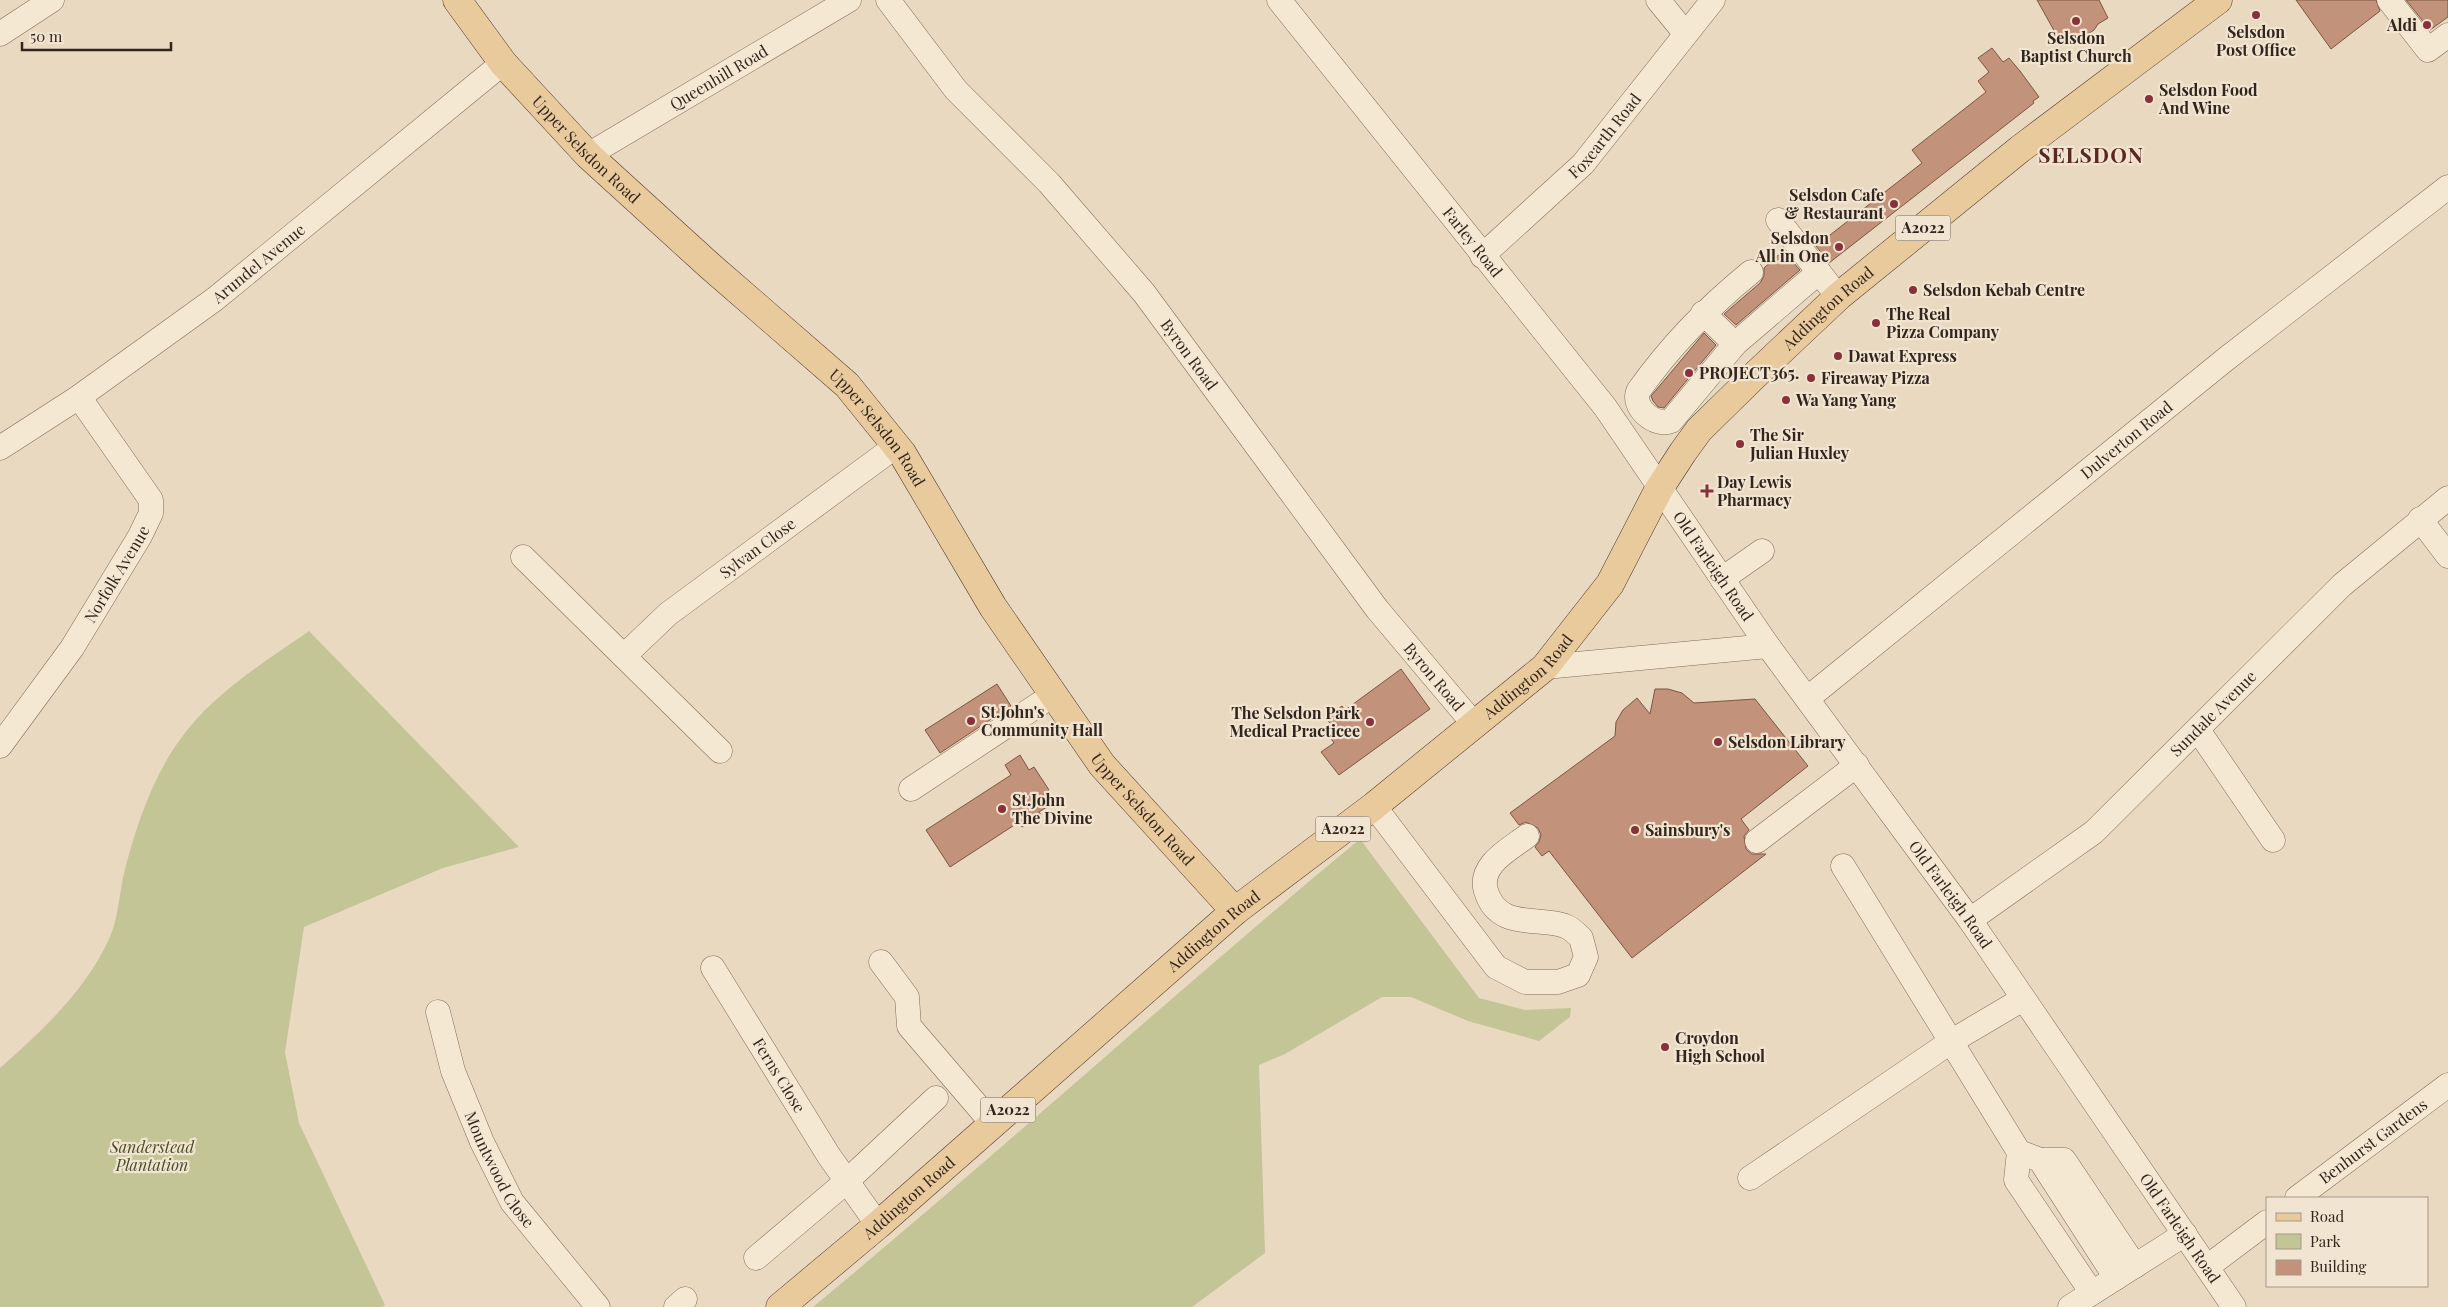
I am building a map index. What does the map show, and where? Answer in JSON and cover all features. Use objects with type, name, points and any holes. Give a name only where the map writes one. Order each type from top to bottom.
[{"type":"main road","name":"Upper Selsdon Road","points":[[457,0],[503,63],[588,155],[846,386],[896,446],[992,607],[1102,765],[1235,911]]},
{"type":"main road","name":"Addington Road","points":[[780,1307],[878,1225],[1235,911],[1374,806],[1473,723],[1545,667],[1610,584],[1658,489],[1699,430],[1839,296],[2020,149],[2218,0]]},
{"type":"street","points":[[0,34],[52,0]]},
{"type":"street","name":"Queenhill Road","points":[[588,155],[849,0]]},
{"type":"street","name":"Byron Road","points":[[888,0],[956,90],[1049,182],[1144,293],[1377,609],[1473,723]]},
{"type":"street","name":"Farley Road","points":[[1280,0],[1604,407],[1658,489]]},
{"type":"street","points":[[1658,0],[1685,33]]},
{"type":"street","name":"Foxearth Road","points":[[1482,256],[1583,164],[1713,0]]},
{"type":"street","points":[[2389,0],[2428,50],[2448,34]]},
{"type":"street","name":"Arundel Avenue","points":[[0,448],[79,397],[215,299],[503,63]]},
{"type":"street","name":"Dulverton Road","points":[[1808,698],[2226,359],[2448,187]]},
{"type":"street","points":[[1778,220],[1839,296]]},
{"type":"street","points":[[1750,272],[1703,313],[1658,364],[1637,393],[1638,405],[1650,418],[1660,423],[1671,421],[1735,344],[1820,272]]},
{"type":"street","points":[[1703,313],[1735,344]]},
{"type":"street","name":"Norfolk Avenue","points":[[0,746],[72,648],[140,536],[151,513],[151,500],[79,397]]},
{"type":"street","points":[[1671,421],[1683,452]]},
{"type":"street","name":"Sylvan Close","points":[[624,656],[676,608],[896,446]]},
{"type":"street","name":"Old Farleigh Road","points":[[1658,489],[1768,646],[1970,920],[2234,1307]]},
{"type":"street","name":"Sundale Avenue","points":[[1970,920],[2094,832],[2342,585],[2420,519],[2448,498]]},
{"type":"street","points":[[2420,519],[2448,556]]},
{"type":"street","points":[[1722,579],[1762,551]]},
{"type":"street","points":[[523,557],[720,751]]},
{"type":"street","points":[[1545,667],[1768,646]]},
{"type":"street","points":[[910,789],[1053,695]]},
{"type":"street","points":[[2198,730],[2273,840]]},
{"type":"street","points":[[1756,841],[1857,765]]},
{"type":"street","points":[[1374,806],[1496,967],[1525,982],[1558,982],[1578,975],[1586,957],[1581,938],[1566,926],[1523,921],[1505,915],[1489,901],[1484,885],[1491,863],[1527,836]]},
{"type":"street","points":[[1843,866],[1952,1041],[2029,1156],[2064,1160],[2125,1272]]},
{"type":"street","points":[[881,962],[907,997],[909,1026],[993,1124]]},
{"type":"street","name":"Ferns Close","points":[[713,968],[773,1068],[878,1225]]},
{"type":"street","points":[[1750,1178],[1952,1041],[2023,998]]},
{"type":"street","name":"Mountwood Close","points":[[438,1012],[453,1072],[482,1142],[512,1202],[598,1307]]},
{"type":"street","name":"Benhurst Gardens","points":[[2298,1197],[2448,1085]]},
{"type":"street","points":[[756,1258],[847,1181],[936,1098]]},
{"type":"street","points":[[2029,1156],[2016,1180],[2092,1293]]},
{"type":"street","points":[[2207,1267],[2266,1223]]},
{"type":"street","points":[[2070,1307],[2185,1234]]},
{"type":"green space","name":"Sanderstead Plantation","points":[[309,631],[519,847],[443,868],[304,927],[285,1052],[299,1123],[385,1305],[382,1307],[0,1307],[0,1068],[61,1009],[88,976],[99,958],[115,922],[125,869],[146,802],[169,756],[179,741],[207,708],[239,680]]},
{"type":"green space","points":[[1360,839],[1479,998],[1525,1010],[1571,1008],[1570,1017],[1539,1041],[1468,1021],[1411,997],[1382,997],[1285,1054],[1259,1065],[1265,1253],[1192,1307],[813,1307],[1222,955]]},
{"type":"building","name":"Selsdon Baptist Church","points":[[2037,0],[2099,0],[2108,18],[2098,24],[2088,34],[2078,37],[2072,36],[2061,43]]},
{"type":"building","points":[[2296,0],[2376,0],[2380,11],[2331,49]]},
{"type":"building","name":"Aldi","points":[[2406,0],[2448,0],[2448,17],[2430,30]]},
{"type":"building","points":[[1992,48],[2003,62],[2009,58],[2039,97],[2033,101],[2034,103],[1829,263],[1816,246],[1922,163],[1912,150],[1986,92],[1978,81],[1989,72],[1978,58]]},
{"type":"building","points":[[1783,251],[1800,270],[1736,325],[1724,314],[1760,283],[1764,276],[1764,268]]},
{"type":"building","points":[[1704,333],[1716,345],[1664,408],[1658,407],[1651,396]]},
{"type":"building","name":"The Selsdon Park Medical Practicee","points":[[1401,669],[1430,709],[1339,775],[1321,752],[1334,743],[1326,731],[1332,726],[1326,718],[1342,706],[1345,710]]},
{"type":"building","name":"St.John's Community Hall","points":[[997,684],[1011,706],[940,753],[925,730]]},
{"type":"building","name":"Sainsbury's","points":[[1655,689],[1668,689],[1682,693],[1694,703],[1755,699],[1808,766],[1741,819],[1749,830],[1744,836],[1746,849],[1752,854],[1766,854],[1632,958],[1549,851],[1542,856],[1535,847],[1541,835],[1538,828],[1526,822],[1519,825],[1510,813],[1615,736],[1616,722],[1623,710],[1637,698],[1650,714]]},
{"type":"building","name":"St.John The Divine","points":[[1020,755],[1029,770],[1034,767],[1049,790],[1043,794],[1050,805],[1039,812],[1041,815],[1022,827],[1019,822],[950,867],[926,830],[1011,775],[1005,765]]},
{"type":"place","name":"Selsdon Post Office","points":[[2256,15]]},
{"type":"place","name":"Selsdon Baptist Church","points":[[2076,21]]},
{"type":"place","name":"Aldi","points":[[2427,25]]},
{"type":"place","name":"Selsdon Food And Wine","points":[[2149,99]]},
{"type":"place","name":"Selsdon Cafe & Restaurant","points":[[1894,204]]},
{"type":"place","name":"Selsdon All in One","points":[[1839,247]]},
{"type":"place","name":"Selsdon Kebab Centre","points":[[1913,290]]},
{"type":"place","name":"The Real Pizza Company","points":[[1876,323]]},
{"type":"place","name":"Dawat Express","points":[[1838,356]]},
{"type":"place","name":"PROJECT365.","points":[[1689,373]]},
{"type":"place","name":"Fireaway Pizza","points":[[1811,378]]},
{"type":"place","name":"Wa Yang Yang","points":[[1786,400]]},
{"type":"place","name":"The Sir Julian Huxley","points":[[1740,444]]},
{"type":"place","name":"Day Lewis Pharmacy","points":[[1707,491]]},
{"type":"place","name":"St.John's Community Hall","points":[[971,721]]},
{"type":"place","name":"The Selsdon Park Medical Practicee","points":[[1370,722]]},
{"type":"place","name":"Selsdon Library","points":[[1718,742]]},
{"type":"place","name":"St.John The Divine","points":[[1002,809]]},
{"type":"place","name":"Sainsbury's","points":[[1635,830]]},
{"type":"place","name":"Croydon High School","points":[[1665,1047]]},
{"type":"district","name":"SELSDON","points":[[2091,156]]}]
